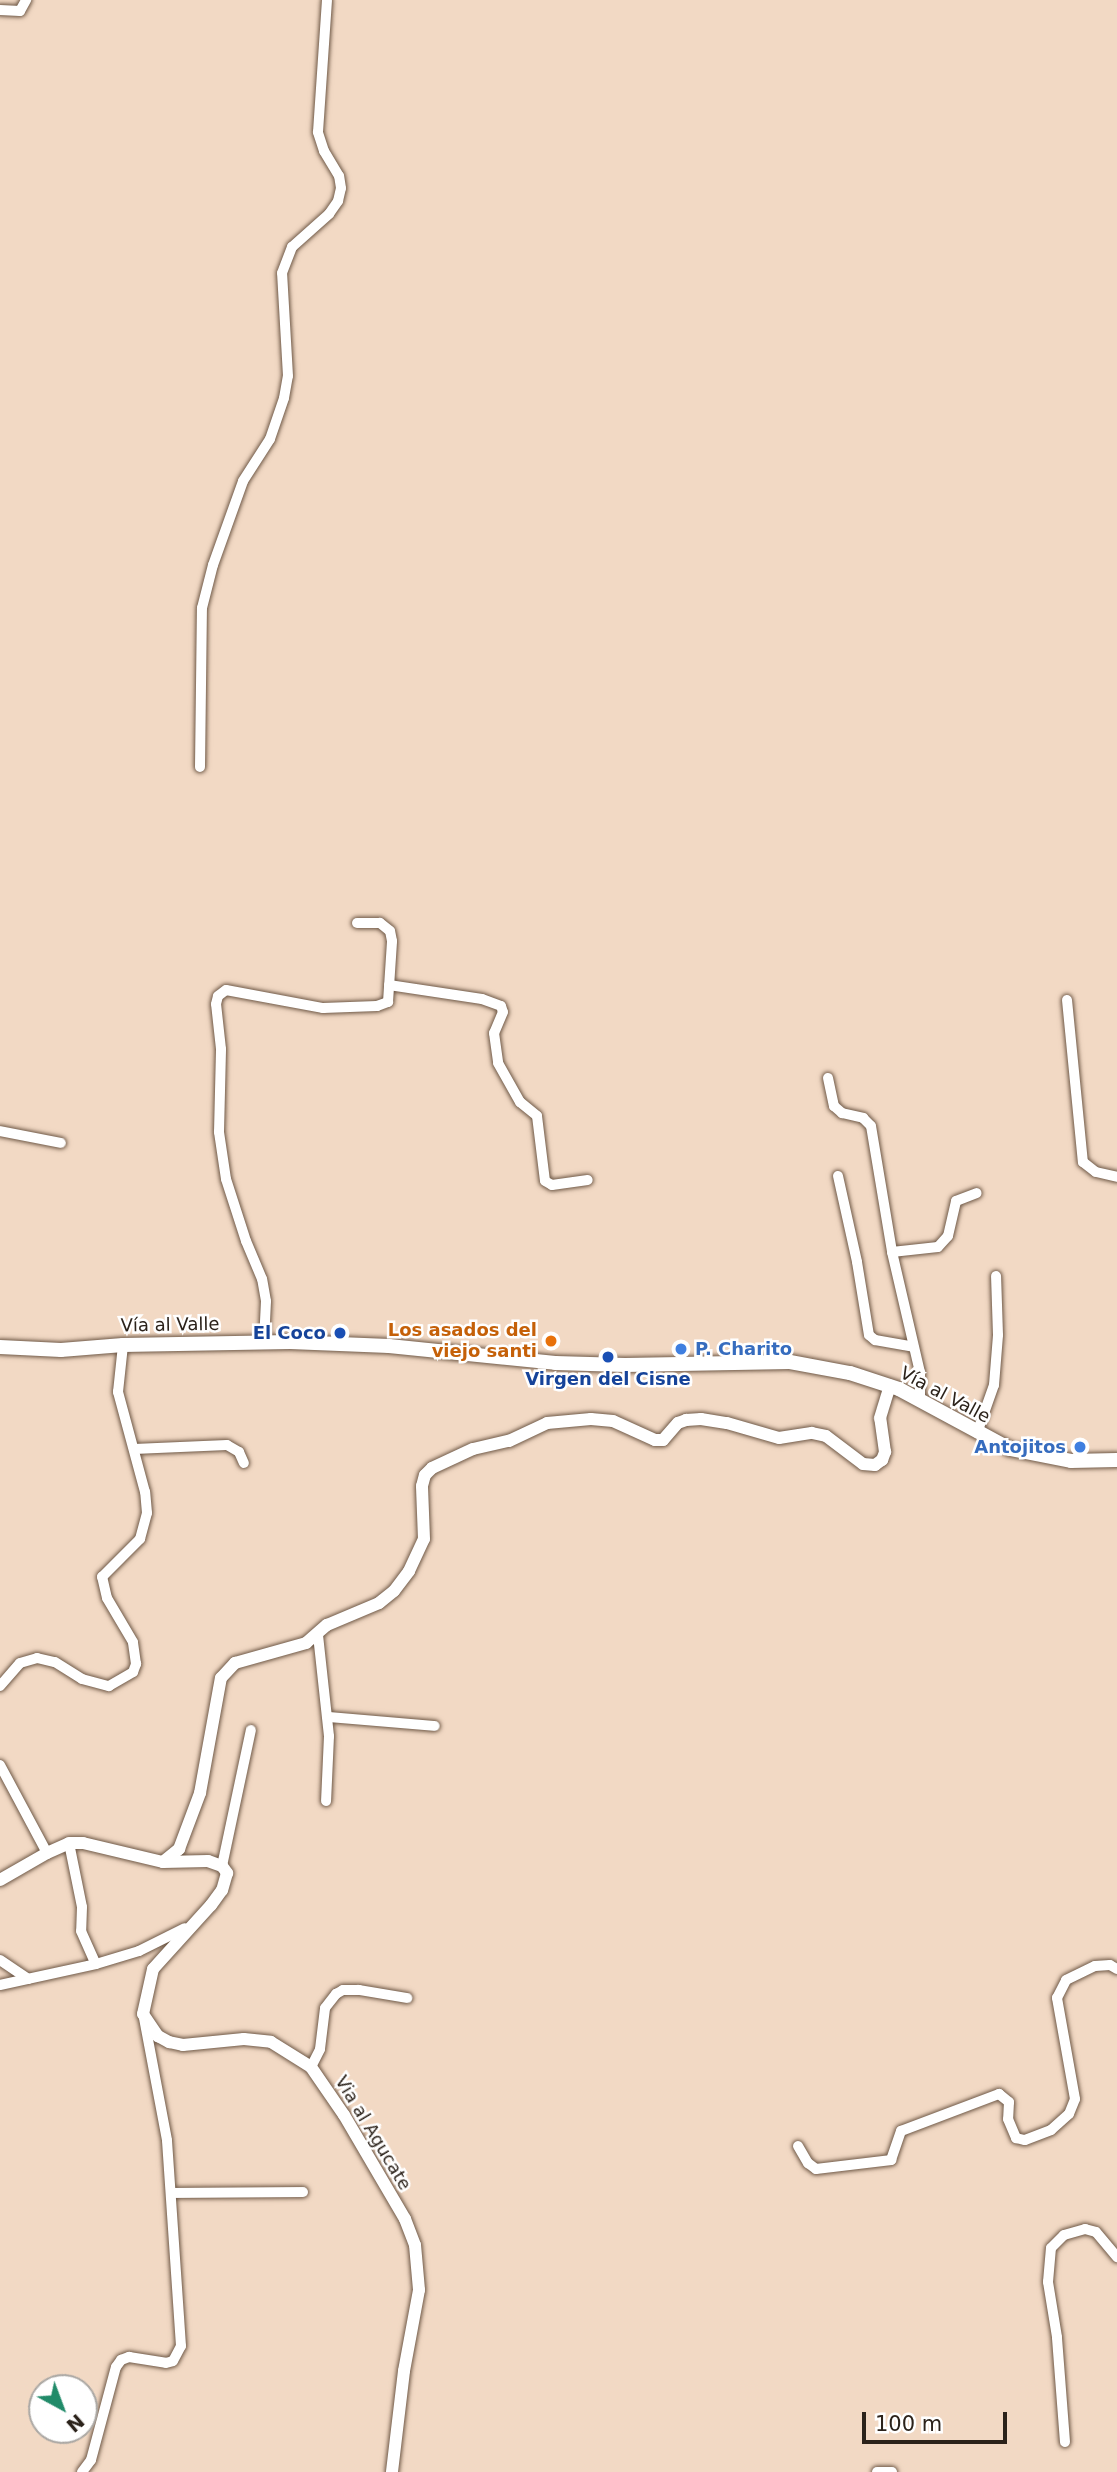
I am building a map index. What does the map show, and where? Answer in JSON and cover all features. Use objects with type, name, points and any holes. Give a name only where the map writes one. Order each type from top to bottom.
[{"type":"main road","name":"Vía al Valle","points":[[0,1347],[61,1350],[123,1345],[264,1342],[389,1346],[555,1363],[613,1365],[790,1362],[839,1371],[890,1386],[1010,1450],[1071,1461],[1117,1460]]},
{"type":"street","points":[[0,10],[20,11],[26,0]]},
{"type":"street","points":[[200,766],[202,608],[213,565],[243,481],[270,439],[284,398],[288,376],[282,273],[292,247],[329,214],[338,201],[341,188],[339,176],[324,150],[318,132],[327,0]]},
{"type":"street","points":[[264,1342],[266,1301],[262,1279],[233,1203],[221,1144],[218,996],[226,990],[285,1004],[354,1008],[388,1002],[392,941],[390,931],[380,923],[357,923]]},
{"type":"street","points":[[388,985],[482,999],[501,1006],[503,1012],[494,1032],[498,1063],[520,1102],[537,1116],[545,1181],[552,1185],[589,1180]]},
{"type":"street","points":[[1067,1000],[1083,1162],[1096,1172],[1117,1178]]},
{"type":"street","points":[[828,1078],[834,1106],[842,1113],[863,1118],[871,1126],[892,1252],[922,1387],[920,1400]]},
{"type":"street","points":[[0,1131],[61,1143]]},
{"type":"street","points":[[838,1176],[857,1262],[869,1335],[875,1340],[913,1348]]},
{"type":"street","points":[[892,1252],[938,1247],[948,1236],[956,1201],[977,1193]]},
{"type":"street","points":[[977,1433],[994,1385],[998,1335],[996,1276]]},
{"type":"street","points":[[0,1686],[20,1663],[37,1658],[55,1662],[82,1679],[109,1686],[133,1672],[136,1664],[133,1642],[107,1598],[102,1577],[132,1549],[145,1530],[145,1492],[118,1392],[123,1345]]},
{"type":"street","points":[[163,1862],[179,1849],[201,1793],[221,1678],[235,1663],[306,1643],[327,1625],[379,1603],[394,1591],[409,1571],[424,1539],[421,1501],[425,1475],[432,1468],[473,1449],[509,1441],[547,1423],[571,1419],[613,1421],[655,1440],[663,1440],[678,1423],[701,1419],[779,1438],[812,1433],[826,1436],[863,1464],[875,1465],[882,1460],[885,1452],[880,1418],[890,1386]]},
{"type":"street","points":[[134,1449],[227,1445],[239,1452],[244,1463]]},
{"type":"street","points":[[318,1635],[328,1717],[326,1801]]},
{"type":"street","points":[[328,1717],[435,1726]]},
{"type":"street","points":[[222,1866],[251,1730]]},
{"type":"street","points":[[0,1765],[47,1853]]},
{"type":"street","points":[[69,1843],[82,1907],[81,1931],[96,1964]]},
{"type":"street","points":[[0,1880],[69,1843],[97,1845],[163,1862],[208,1861],[222,1866],[227,1873],[222,1890],[153,1969],[143,2014],[167,2140],[181,2346],[173,2361],[166,2363],[129,2357],[121,2360],[116,2367],[90,2460],[82,2472]]},
{"type":"street","points":[[0,1985],[96,1964],[174,1936],[197,1920]]},
{"type":"street","points":[[0,1960],[27,1979]]},
{"type":"street","points":[[798,2146],[808,2163],[816,2169],[891,2160],[901,2132],[967,2109],[999,2094],[1009,2102],[1008,2119],[1016,2138],[1025,2140],[1051,2130],[1069,2114],[1075,2099],[1057,1998],[1066,1980],[1102,1965],[1117,1969]]},
{"type":"street","points":[[311,2067],[320,2049],[324,2008],[336,1994],[343,1990],[359,1990],[407,1998]]},
{"type":"street","name":"Via al Agucate","points":[[143,2014],[158,2036],[169,2042],[183,2045],[244,2039],[271,2042],[311,2067],[344,2115],[405,2219],[415,2245],[419,2290],[404,2371],[393,2472]]},
{"type":"street","points":[[172,2193],[303,2192]]},
{"type":"street","points":[[1065,2442],[1057,2337],[1048,2282],[1051,2248],[1063,2235],[1085,2229],[1096,2232],[1117,2257]]},
{"type":"street","points":[[877,2472],[892,2472]]},
{"type":"place","name":"El Coco","points":[[340,1333]]},
{"type":"place","name":"Los asados del viejo santi","points":[[551,1341]]},
{"type":"place","name":"P. Charito","points":[[681,1349]]},
{"type":"place","name":"Virgen del Cisne","points":[[608,1357]]},
{"type":"place","name":"Antojitos","points":[[1080,1447]]}]
